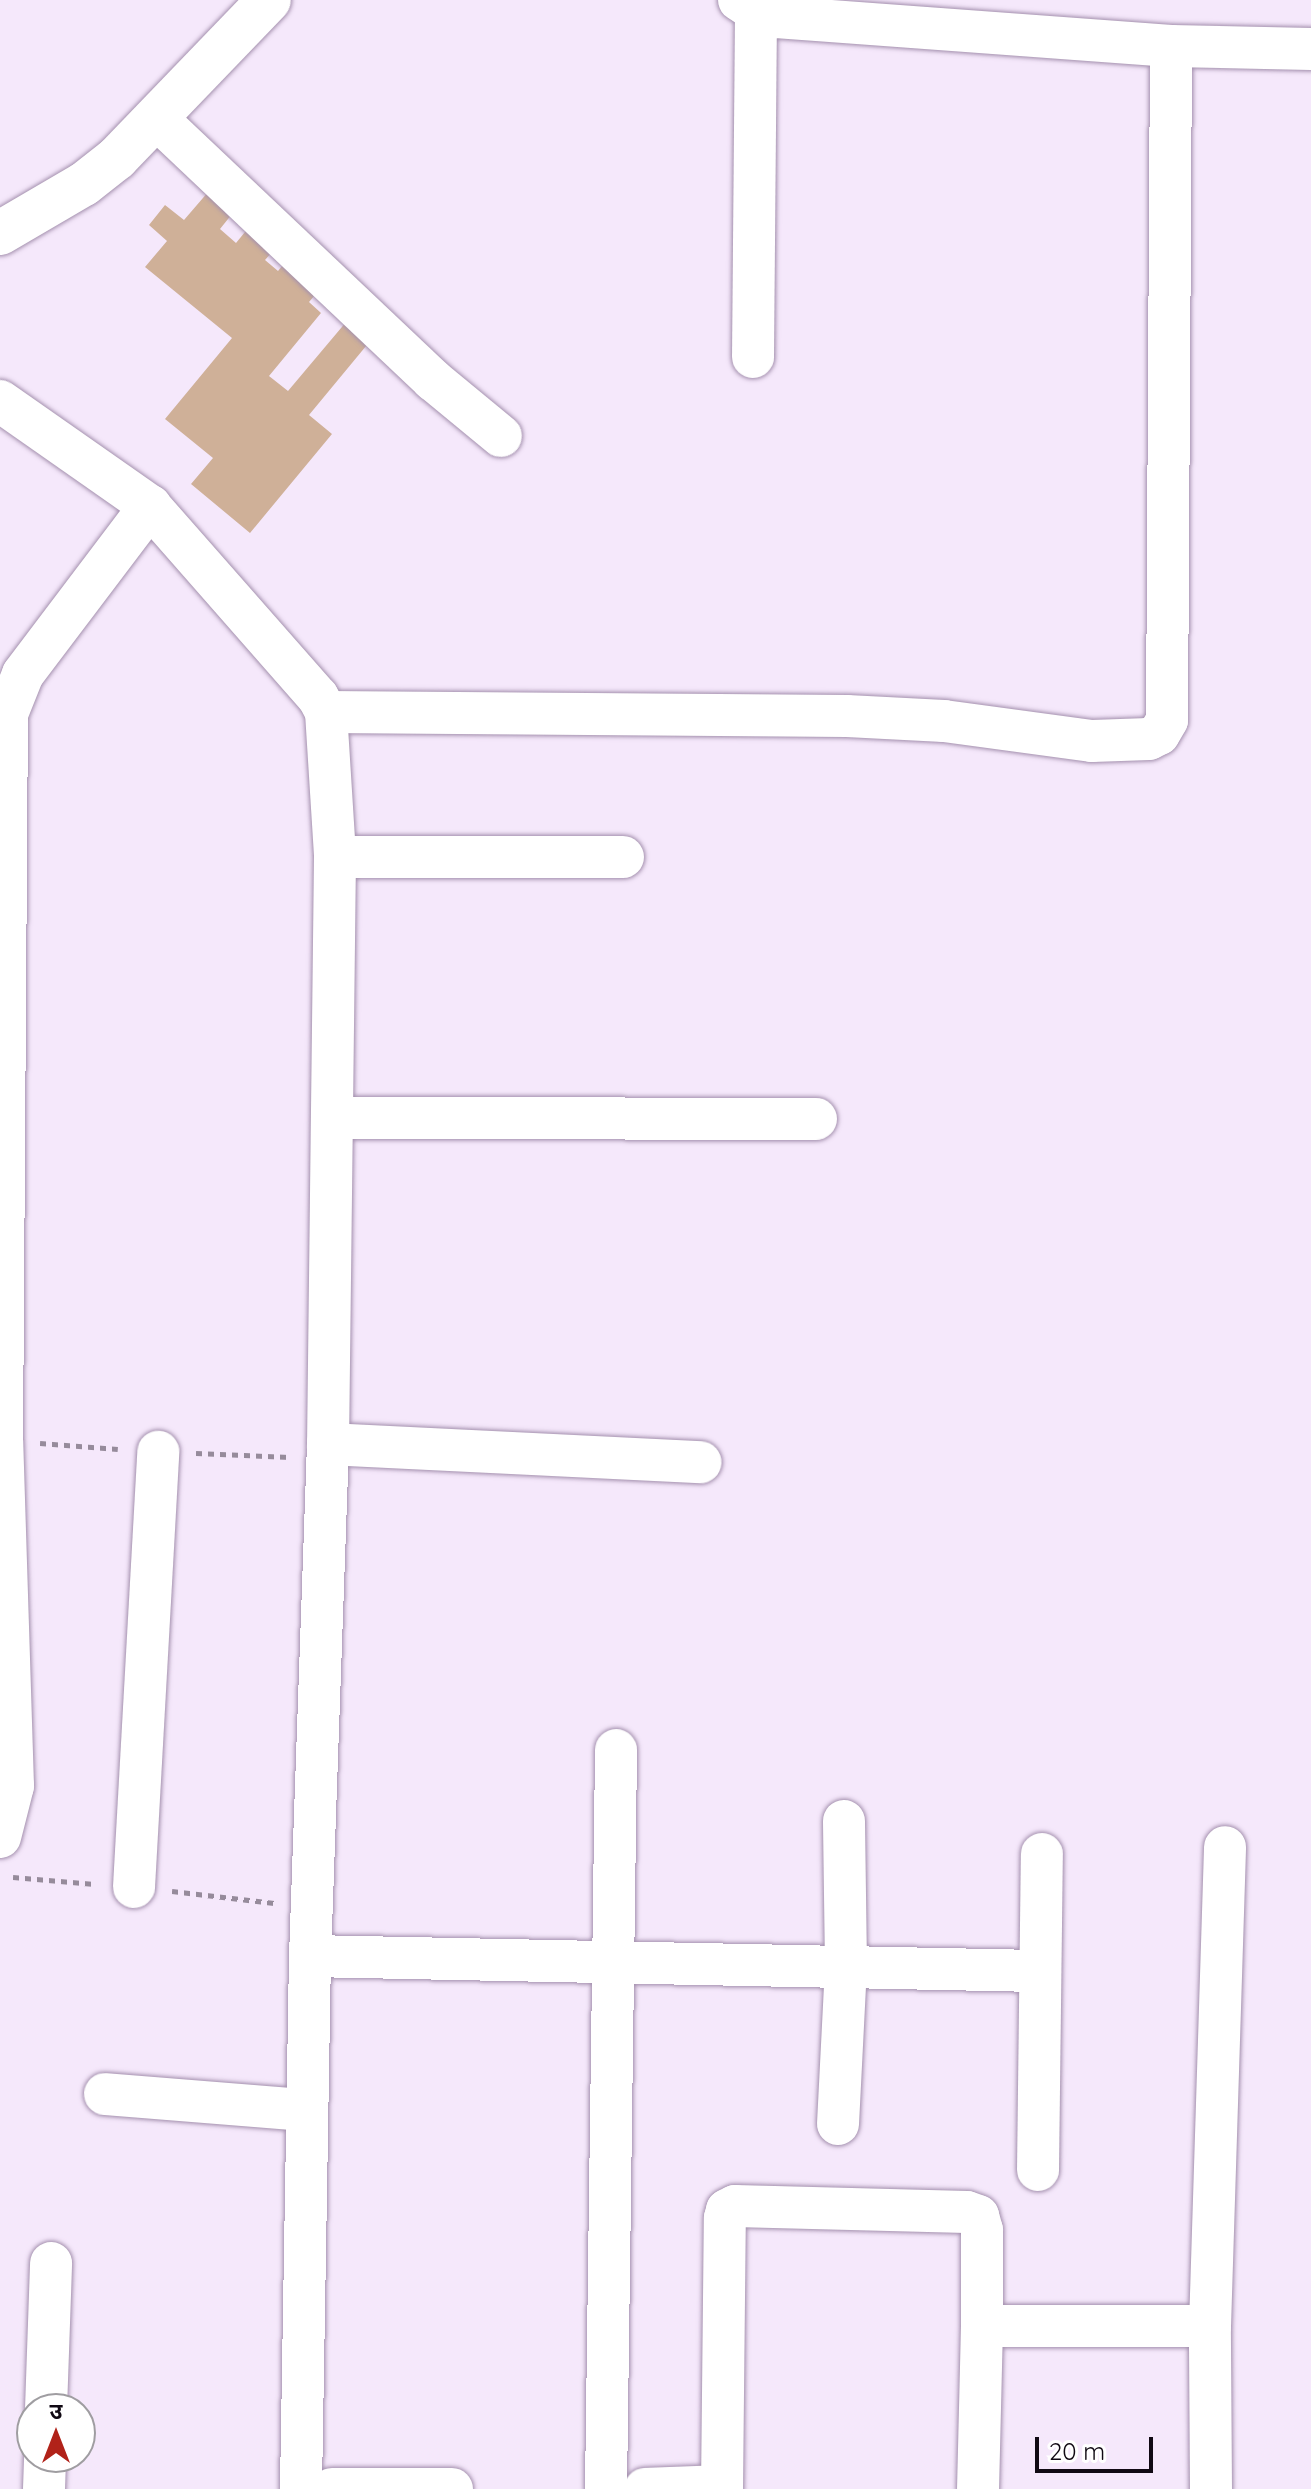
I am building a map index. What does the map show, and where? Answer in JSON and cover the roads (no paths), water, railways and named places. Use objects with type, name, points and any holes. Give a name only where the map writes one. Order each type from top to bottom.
[{"type":"main road","points":[[0,233],[84,184],[157,119],[269,0]]},
{"type":"street","points":[[753,357],[748,6],[776,17],[1171,46],[1311,49]]},
{"type":"street","points":[[326,712],[817,715],[944,721],[1092,741],[1149,739],[1159,734],[1167,720],[1171,46]]},
{"type":"street","points":[[157,119],[433,380],[501,436]]},
{"type":"street","points":[[0,401],[150,506],[318,697],[326,712],[335,857],[328,1444],[306,2110],[301,2489]]},
{"type":"street","points":[[0,1837],[7,1784],[2,1441],[7,714],[23,674],[150,506]]},
{"type":"street","points":[[335,857],[623,857]]},
{"type":"street","points":[[332,1118],[816,1119]]},
{"type":"street","points":[[328,1444],[701,1462]]},
{"type":"street","points":[[134,1887],[158,1452]]},
{"type":"street","points":[[606,2489],[616,1750]]},
{"type":"street","points":[[838,2124],[846,1966],[844,1821]]},
{"type":"street","points":[[1211,2489],[1210,2326],[1225,1847]]},
{"type":"street","points":[[1038,2170],[1038,1971],[1042,1854]]},
{"type":"street","points":[[310,1956],[1038,1971]]},
{"type":"street","points":[[105,2094],[306,2110]]},
{"type":"street","points":[[645,2489],[722,2488],[725,2218],[731,2207],[974,2214],[982,2230],[978,2489]]},
{"type":"street","points":[[47,2393],[51,2263]]},
{"type":"street","points":[[982,2326],[1210,2326]]},
{"type":"street","points":[[332,2489],[452,2489]]}]
